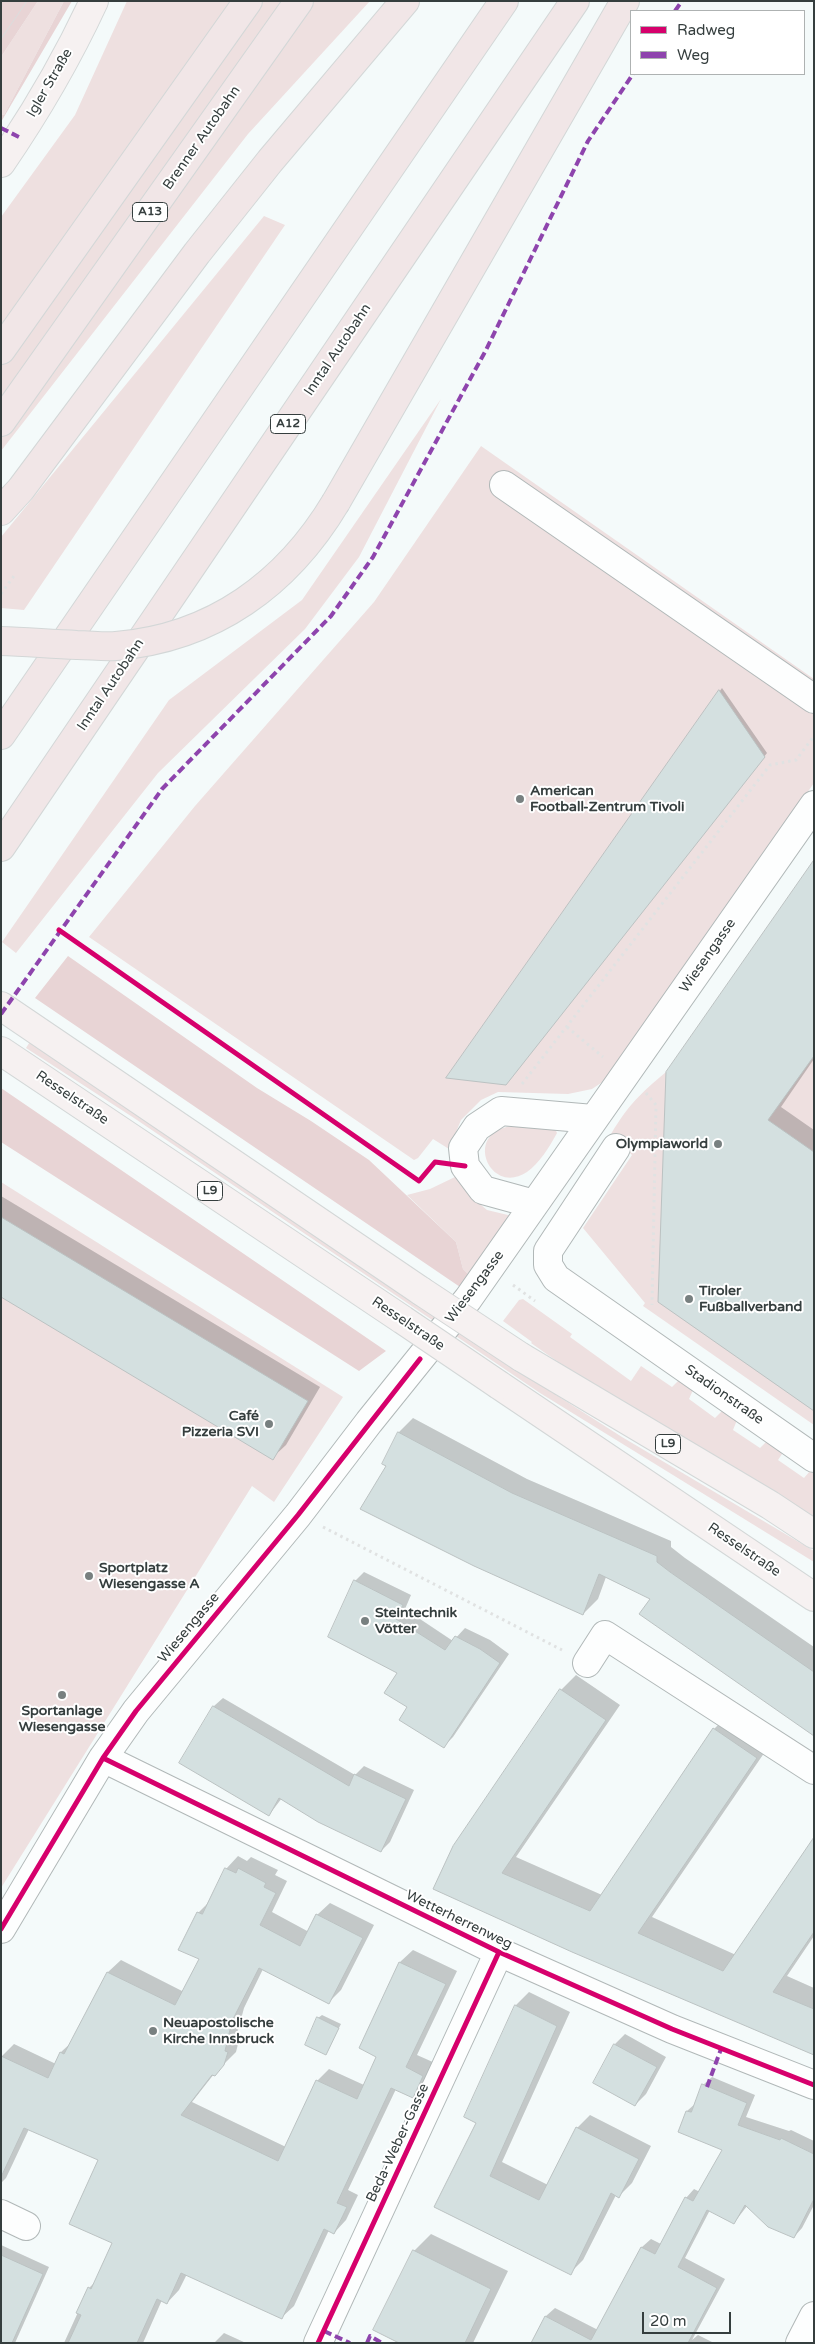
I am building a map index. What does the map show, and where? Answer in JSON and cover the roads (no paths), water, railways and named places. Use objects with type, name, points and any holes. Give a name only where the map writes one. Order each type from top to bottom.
[{"type":"highway","points":[[1,350],[248,1]]},
{"type":"highway","name":"Brenner Autobahn","points":[[1,422],[299,1]]},
{"type":"highway","points":[[1,511],[21,489],[209,238],[282,146],[405,1]]},
{"type":"highway","points":[[1,735],[504,1]]},
{"type":"highway","name":"Inntal Autobahn","points":[[1,847],[574,1]]},
{"type":"highway","points":[[1,641],[115,646],[199,628],[237,608],[267,585],[310,539],[336,502],[625,1]]},
{"type":"main road","name":"Igler Straße","points":[[1,163],[19,137],[70,50],[94,1]]},
{"type":"main road","name":"L9","points":[[1,1006],[420,1291],[521,1357],[770,1505],[814,1534]]},
{"type":"main road","name":"Resselstraße","points":[[9,1056],[814,1597]]},
{"type":"street","points":[[504,485],[814,699]]},
{"type":"street","name":"Wiesengasse","points":[[1,1929],[103,1758],[136,1711],[298,1515],[468,1299],[593,1119],[633,1082],[814,804]]},
{"type":"street","points":[[534,1204],[483,1190],[465,1166],[463,1148],[476,1127],[501,1111],[593,1119]]},
{"type":"street","name":"Stadionstraße","points":[[616,1148],[548,1251],[548,1265],[556,1278],[814,1458]]},
{"type":"street","points":[[587,1663],[605,1635],[814,1770]]},
{"type":"street","name":"Wetterherrenweg","points":[[103,1758],[499,1952],[672,2029],[814,2086]]},
{"type":"street","name":"Beda-Weber-Gasse","points":[[318,2343],[499,1952]]},
{"type":"street","points":[[1,2214],[26,2226]]},
{"type":"street","points":[[800,2343],[814,2316]]},
{"type":"tram line","points":[[1,39],[27,1]]},
{"type":"place","name":"American Football-Zentrum Tivoli","points":[[520,799]]},
{"type":"place","name":"Olympiaworld","points":[[718,1144]]},
{"type":"place","name":"Tiroler Fußballverband","points":[[689,1299]]},
{"type":"place","name":"Café Pizzeria SVI","points":[[269,1424]]},
{"type":"place","name":"Sportplatz Wiesengasse A","points":[[89,1576]]},
{"type":"place","name":"Steintechnik Vötter","points":[[365,1621]]},
{"type":"place","name":"Sportanlage Wiesengasse","points":[[62,1695]]},
{"type":"place","name":"Neuapostolische Kirche Innsbruck","points":[[153,2031]]}]
